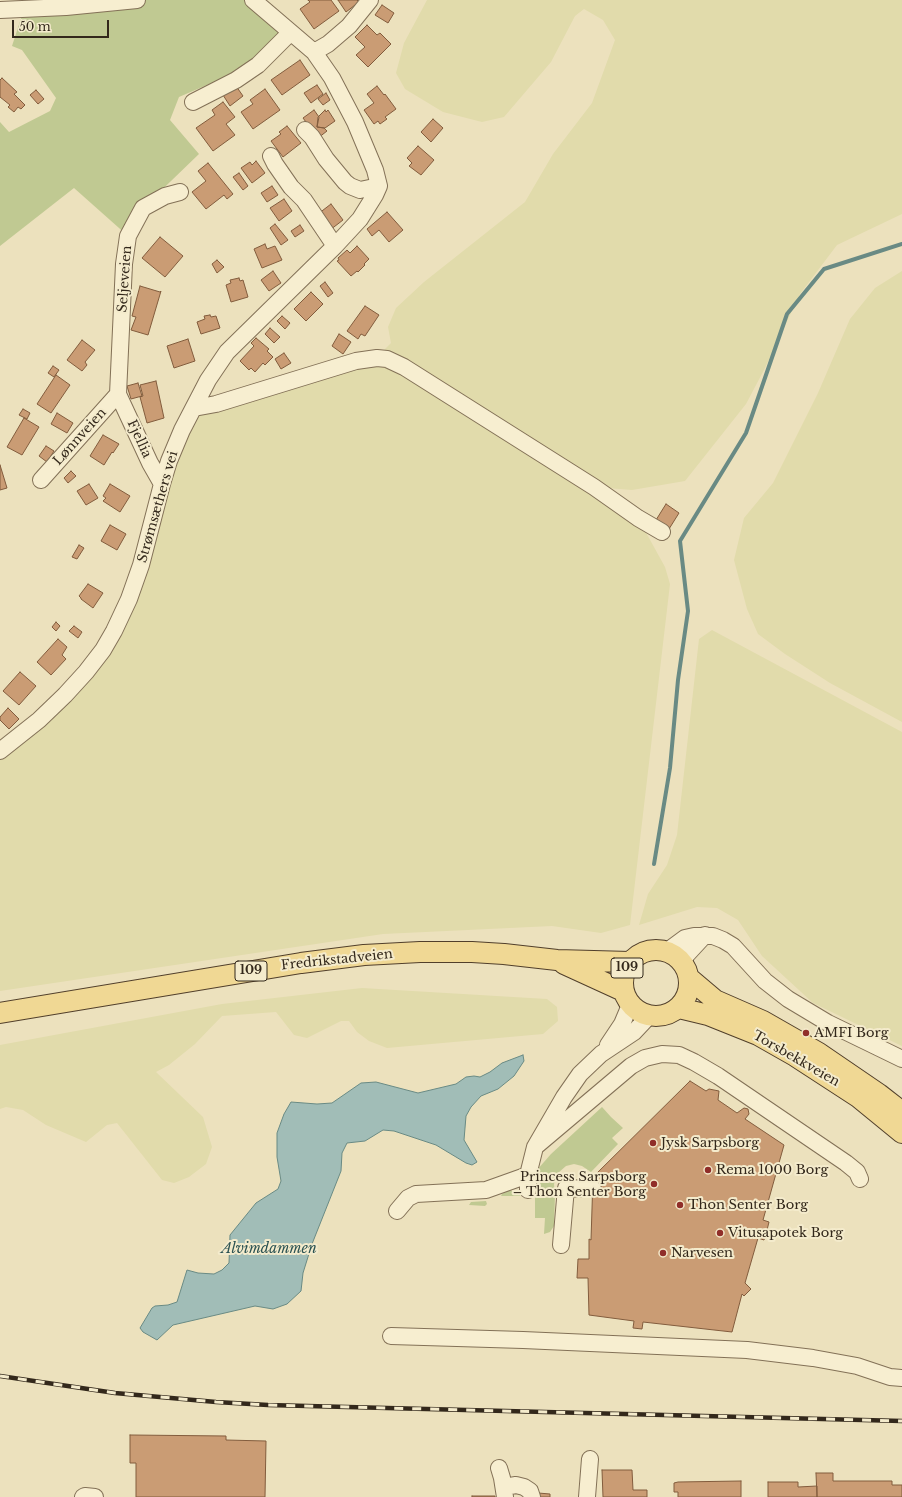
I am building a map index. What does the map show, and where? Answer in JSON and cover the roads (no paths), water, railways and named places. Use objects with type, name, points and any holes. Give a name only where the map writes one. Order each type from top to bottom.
[{"type":"main road","name":"109","points":[[649,1016],[639,1012],[627,998],[622,980],[625,970],[630,962],[638,955],[647,951],[657,950],[679,964]]},
{"type":"main road","name":"Fredrikstadveien","points":[[0,1013],[293,964],[364,955],[420,952],[472,952],[557,960],[630,962]]},
{"type":"main road","name":"Fredrikstadveien","points":[[557,960],[627,998]]},
{"type":"main road","points":[[649,1016],[660,1017],[670,1014],[679,1008],[686,999],[689,989],[679,964]]},
{"type":"main road","name":"Torsbekkveien","points":[[679,964],[715,1000],[763,1020],[819,1053],[868,1086],[902,1112]]},
{"type":"main road","name":"Torsbekkveien","points":[[679,1008],[708,1015],[764,1039],[818,1070],[858,1096],[902,1133]]},
{"type":"street","points":[[0,10],[66,7],[137,0]]},
{"type":"street","points":[[253,0],[314,52],[332,78],[355,122],[375,170],[379,186],[360,190],[350,186],[326,159],[312,137],[305,130]]},
{"type":"street","points":[[314,52],[328,44],[349,26],[370,0]]},
{"type":"street","points":[[192,102],[236,80],[258,65],[290,33]]},
{"type":"street","points":[[271,156],[292,187],[304,200],[335,246]]},
{"type":"street","name":"Strømsæthers vei","points":[[0,751],[39,720],[65,695],[86,672],[114,631],[129,599],[141,565],[162,484],[182,430],[208,380],[228,352],[335,246],[360,219],[379,186]]},
{"type":"street","name":"Seljeveien","points":[[118,394],[124,264],[128,236],[143,208],[165,196],[180,192]]},
{"type":"street","points":[[194,408],[216,404],[356,361],[377,358],[387,359],[404,367],[662,532]]},
{"type":"street","name":"Lønnveien","points":[[41,480],[118,394]]},
{"type":"street","name":"Fjellia","points":[[118,394],[150,463],[162,484]]},
{"type":"street","points":[[679,964],[705,935],[723,940],[733,946],[765,981],[788,999],[828,1023],[902,1059]]},
{"type":"street","points":[[601,1054],[622,1024],[627,998]]},
{"type":"street","points":[[397,1211],[408,1198],[416,1194],[486,1190],[528,1183],[535,1147],[554,1112],[574,1082],[580,1074],[601,1054],[634,1032],[649,1016]]},
{"type":"street","points":[[535,1147],[631,1066],[644,1058],[662,1054],[679,1055],[725,1080],[846,1163],[857,1172],[860,1179]]},
{"type":"street","points":[[574,1082],[592,1099]]},
{"type":"street","points":[[561,1245],[566,1188],[593,1189]]},
{"type":"street","points":[[391,1336],[524,1340],[747,1350],[813,1358],[856,1366],[902,1378]]},
{"type":"street","points":[[587,1497],[590,1459]]},
{"type":"street","points":[[499,1468],[504,1492],[516,1485],[530,1490],[532,1497]]},
{"type":"street","points":[[83,1497],[95,1497]]},
{"type":"water","name":"Alvimdammen","points":[[523,1055],[524,1061],[514,1076],[498,1089],[481,1096],[471,1107],[466,1116],[464,1140],[477,1162],[472,1165],[436,1145],[394,1131],[383,1130],[365,1141],[347,1143],[342,1153],[341,1171],[312,1244],[303,1273],[301,1291],[287,1304],[273,1309],[255,1306],[173,1325],[157,1340],[143,1332],[140,1328],[152,1308],[155,1306],[168,1305],[177,1302],[187,1270],[198,1273],[214,1274],[222,1270],[229,1263],[230,1235],[256,1203],[278,1189],[281,1181],[277,1157],[277,1133],[284,1114],[291,1102],[317,1104],[332,1103],[361,1083],[376,1082],[418,1093],[456,1084],[466,1077],[480,1077],[502,1063]]},
{"type":"waterway","points":[[654,864],[670,768],[678,680],[688,611],[680,541],[746,433],[787,314],[824,269],[902,244]]},
{"type":"railway","points":[[0,1376],[115,1393],[268,1405],[902,1421]]},
{"type":"place","name":"AMFI Borg","points":[[806,1033]]},
{"type":"place","name":"Jysk Sarpsborg","points":[[653,1143]]},
{"type":"place","name":"Rema 1000 Borg","points":[[708,1170]]},
{"type":"place","name":"Princess Sarpsborg – Thon Senter Borg","points":[[654,1184]]},
{"type":"place","name":"Thon Senter Borg","points":[[680,1205]]},
{"type":"place","name":"Vitusapotek Borg","points":[[720,1233]]},
{"type":"place","name":"Narvesen","points":[[663,1253]]}]
